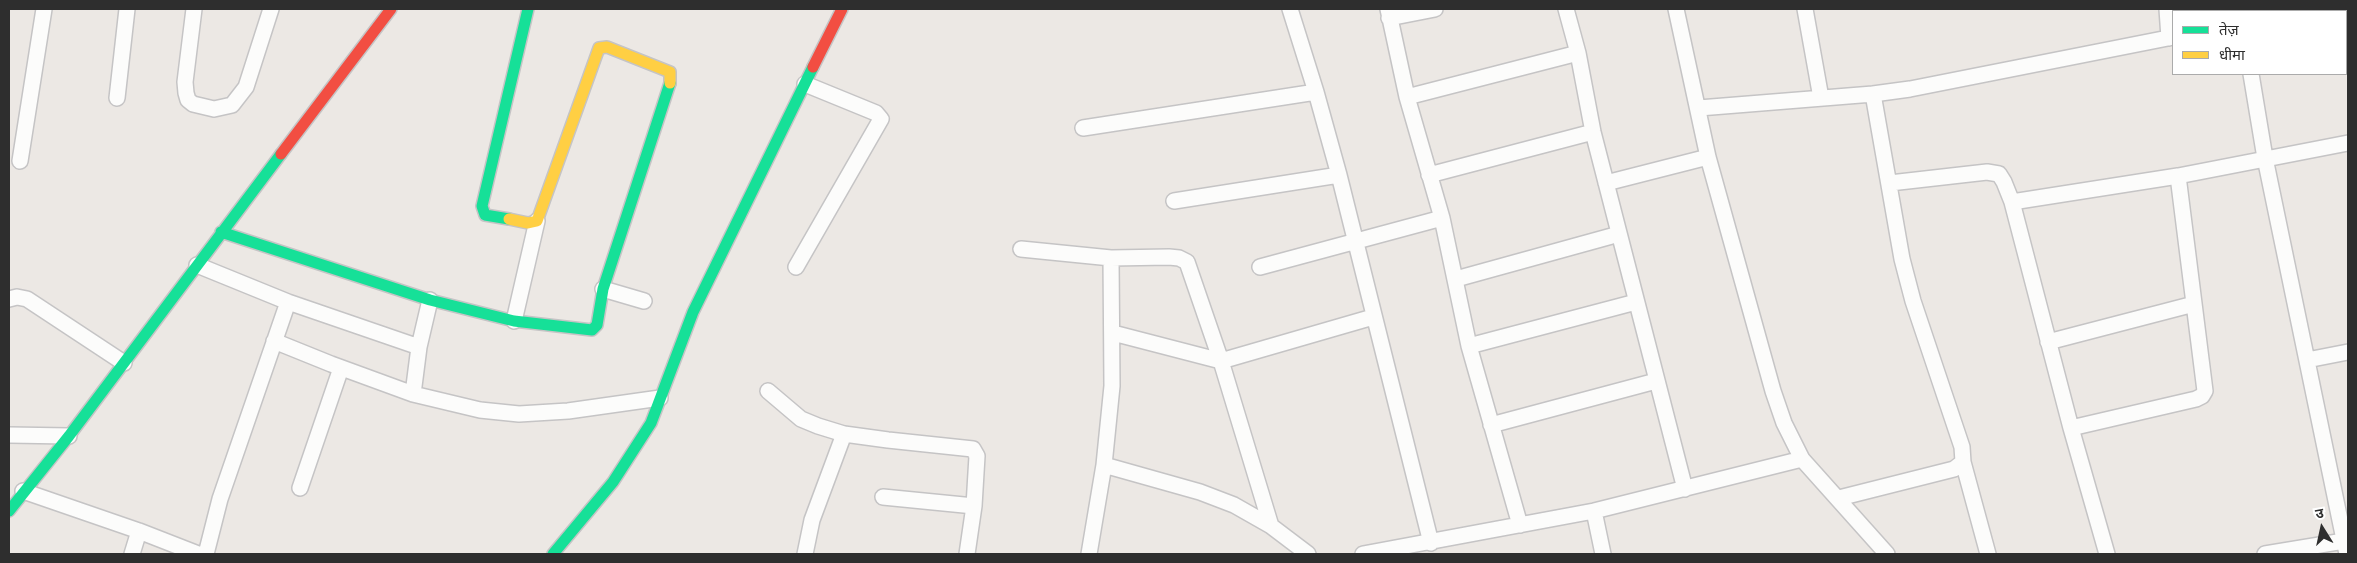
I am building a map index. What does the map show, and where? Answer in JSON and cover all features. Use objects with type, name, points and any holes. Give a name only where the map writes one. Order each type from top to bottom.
[{"type":"street","points":[[20,161],[44,9]]},
{"type":"street","points":[[117,98],[127,9]]},
{"type":"street","points":[[194,9],[185,82],[186,93],[188,100],[193,104],[214,109],[232,105],[246,87],[271,9]]},
{"type":"street","points":[[9,510],[69,436],[391,9]]},
{"type":"street","points":[[528,9],[482,212],[490,217],[528,223],[537,221]]},
{"type":"street","points":[[553,554],[613,482],[651,423],[693,312],[842,9]]},
{"type":"street","points":[[1290,9],[1316,92],[1338,175],[1431,543]]},
{"type":"street","points":[[1435,9],[1388,13],[1408,97],[1442,218],[1469,346],[1520,525]]},
{"type":"street","points":[[1566,9],[1578,53],[1593,132],[1685,489]]},
{"type":"street","points":[[1676,9],[1699,108],[1708,157],[1773,391],[1784,423],[1802,459],[1839,498],[1887,554]]},
{"type":"street","points":[[1805,9],[1821,98]]},
{"type":"street","points":[[1699,108],[1873,94],[2171,38],[2167,9]]},
{"type":"street","points":[[222,232],[430,300],[514,321],[592,330],[597,325],[604,289],[671,80],[669,70],[607,47],[600,48],[537,221],[514,321]]},
{"type":"street","points":[[1408,97],[1578,53]]},
{"type":"street","points":[[2251,75],[2265,158],[2346,548],[2265,554]]},
{"type":"street","points":[[796,267],[881,119],[876,113],[805,84]]},
{"type":"street","points":[[1083,128],[1316,92]]},
{"type":"street","points":[[1873,94],[1902,259],[1913,302],[1962,447],[1963,462],[1988,554]]},
{"type":"street","points":[[1429,175],[1593,132]]},
{"type":"street","points":[[2012,202],[2178,176],[2348,143]]},
{"type":"street","points":[[1606,183],[1708,157]]},
{"type":"street","points":[[1890,183],[1994,172],[1999,174],[2004,182],[2012,202],[2070,428],[2107,554]]},
{"type":"street","points":[[1174,201],[1338,175]]},
{"type":"street","points":[[2070,428],[2202,396],[2205,390],[2178,176]]},
{"type":"street","points":[[1260,267],[1442,218]]},
{"type":"street","points":[[1456,279],[1620,234]]},
{"type":"street","points":[[1021,249],[1111,258],[1169,257],[1179,258],[1187,262],[1271,526]]},
{"type":"street","points":[[1089,554],[1104,465],[1112,386],[1111,258]]},
{"type":"street","points":[[197,265],[288,302],[419,347]]},
{"type":"street","points":[[604,289],[644,301]]},
{"type":"street","points":[[9,299],[17,297],[27,300],[124,363]]},
{"type":"street","points":[[413,394],[419,347],[430,300]]},
{"type":"street","points":[[206,554],[220,499],[288,302]]},
{"type":"street","points":[[1469,346],[1636,302]]},
{"type":"street","points":[[2048,342],[2194,304]]},
{"type":"street","points":[[1113,332],[1220,361],[1373,317]]},
{"type":"street","points":[[274,340],[341,368],[413,394],[480,410],[519,414],[568,411],[660,398]]},
{"type":"street","points":[[2306,360],[2348,352]]},
{"type":"street","points":[[300,488],[341,368]]},
{"type":"street","points":[[1491,424],[1656,381]]},
{"type":"street","points":[[768,391],[801,419],[844,434],[974,449],[977,456],[974,506],[967,554]]},
{"type":"street","points":[[9,434],[69,436]]},
{"type":"street","points":[[805,554],[812,520],[844,434]]},
{"type":"street","points":[[1363,554],[1431,543],[1594,511],[1802,459]]},
{"type":"street","points":[[1839,498],[1954,469],[1963,462]]},
{"type":"street","points":[[1104,465],[1200,492],[1234,505],[1271,526],[1308,554]]},
{"type":"street","points":[[23,491],[139,531],[198,554]]},
{"type":"street","points":[[883,497],[974,506]]},
{"type":"street","points":[[1594,511],[1603,554]]},
{"type":"street","points":[[132,554],[139,531]]},
{"type":"traffic: fast","points":[[509,219],[485,215],[482,206],[528,9]]},
{"type":"traffic: fast","points":[[553,554],[613,482],[651,423],[693,312],[813,67]]},
{"type":"traffic: fast","points":[[221,232],[430,300],[514,321],[592,330],[597,325],[603,289],[670,83]]},
{"type":"traffic: fast","points":[[9,511],[69,436],[281,154]]},
{"type":"traffic: slow","points":[[509,219],[528,223],[537,221],[599,48],[607,47],[670,72],[670,83]]},
{"type":"traffic: jam","points":[[281,154],[391,9]]},
{"type":"traffic: jam","points":[[813,67],[842,9]]}]
